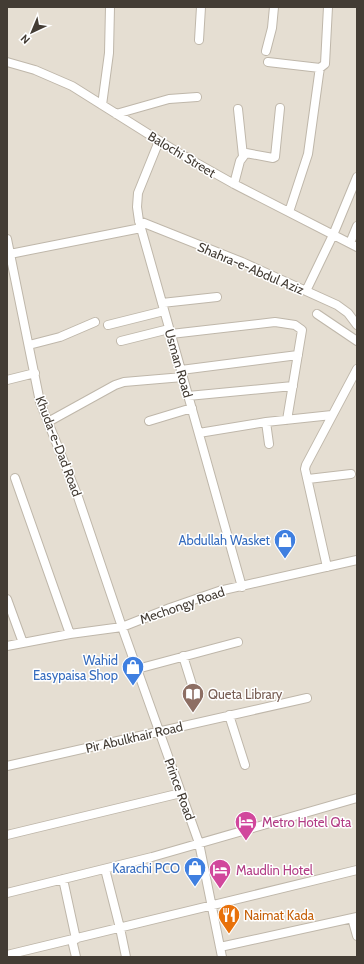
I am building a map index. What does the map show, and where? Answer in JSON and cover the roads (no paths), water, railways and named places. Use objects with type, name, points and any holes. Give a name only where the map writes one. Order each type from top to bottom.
[{"type":"street","points":[[102,105],[109,53],[110,7]]},
{"type":"street","points":[[199,40],[201,7]]},
{"type":"street","points":[[266,51],[272,28],[274,7]]},
{"type":"street","points":[[289,212],[308,154],[320,68],[325,64],[328,7]]},
{"type":"street","name":"Balochi Street","points":[[7,62],[36,70],[72,86],[159,141],[234,184],[353,245]]},
{"type":"street","points":[[268,62],[320,68]]},
{"type":"street","points":[[116,114],[169,99],[197,97]]},
{"type":"street","points":[[234,184],[240,161],[246,153],[272,158],[275,157],[280,108]]},
{"type":"street","points":[[238,109],[243,156]]},
{"type":"street","name":"Usman Road","points":[[159,141],[138,193],[137,207],[140,224],[242,587]]},
{"type":"street","points":[[306,291],[356,182]]},
{"type":"street","points":[[9,251],[140,224]]},
{"type":"street","name":"Shahra-e-Abdul Aziz","points":[[140,224],[242,262],[338,305],[348,313],[357,325]]},
{"type":"street","points":[[353,245],[357,226]]},
{"type":"street","name":"Khuda-e-Dad Road","points":[[7,239],[40,402],[78,497],[122,626]]},
{"type":"street","points":[[108,325],[163,307],[216,297]]},
{"type":"street","points":[[317,314],[357,341]]},
{"type":"street","points":[[29,345],[60,337],[95,322]]},
{"type":"street","points":[[121,341],[170,332],[275,322],[295,325],[302,330],[287,420]]},
{"type":"street","points":[[48,422],[104,390],[120,384],[298,355]]},
{"type":"street","points":[[327,567],[306,464],[357,369]]},
{"type":"street","points":[[7,380],[35,374]]},
{"type":"street","points":[[188,396],[293,386]]},
{"type":"street","points":[[149,421],[192,408]]},
{"type":"street","points":[[198,433],[266,422],[332,415]]},
{"type":"street","points":[[266,422],[269,444]]},
{"type":"street","points":[[308,479],[351,474]]},
{"type":"street","points":[[15,478],[70,634]]},
{"type":"street","name":"Mechongy Road","points":[[7,646],[122,626],[219,592],[357,560]]},
{"type":"street","points":[[7,599],[23,643]]},
{"type":"street","name":"Prince Road","points":[[122,626],[199,843],[222,957]]},
{"type":"street","points":[[137,668],[238,642]]},
{"type":"street","points":[[182,656],[194,688]]},
{"type":"street","name":"Pir Abulkhair Road","points":[[7,766],[307,698]]},
{"type":"street","points":[[229,715],[245,765]]},
{"type":"street","points":[[7,835],[181,793]]},
{"type":"street","points":[[7,893],[152,857],[357,798]]},
{"type":"street","points":[[105,869],[126,957]]},
{"type":"street","points":[[7,955],[357,870]]},
{"type":"street","points":[[63,879],[76,957]]},
{"type":"street","points":[[220,947],[355,917],[357,936]]},
{"type":"place","name":"Abdullah Wasket","points":[[285,560]]},
{"type":"place","name":"Wahid Easypaisa Shop","points":[[133,686]]},
{"type":"place","name":"Queta Library","points":[[193,714]]},
{"type":"place","name":"Metro Hotel Qta","points":[[246,842]]},
{"type":"place","name":"Karachi PCO","points":[[195,888]]},
{"type":"place","name":"Maudlin Hotel","points":[[220,890]]},
{"type":"place","name":"Naimat Kada","points":[[229,934]]}]
